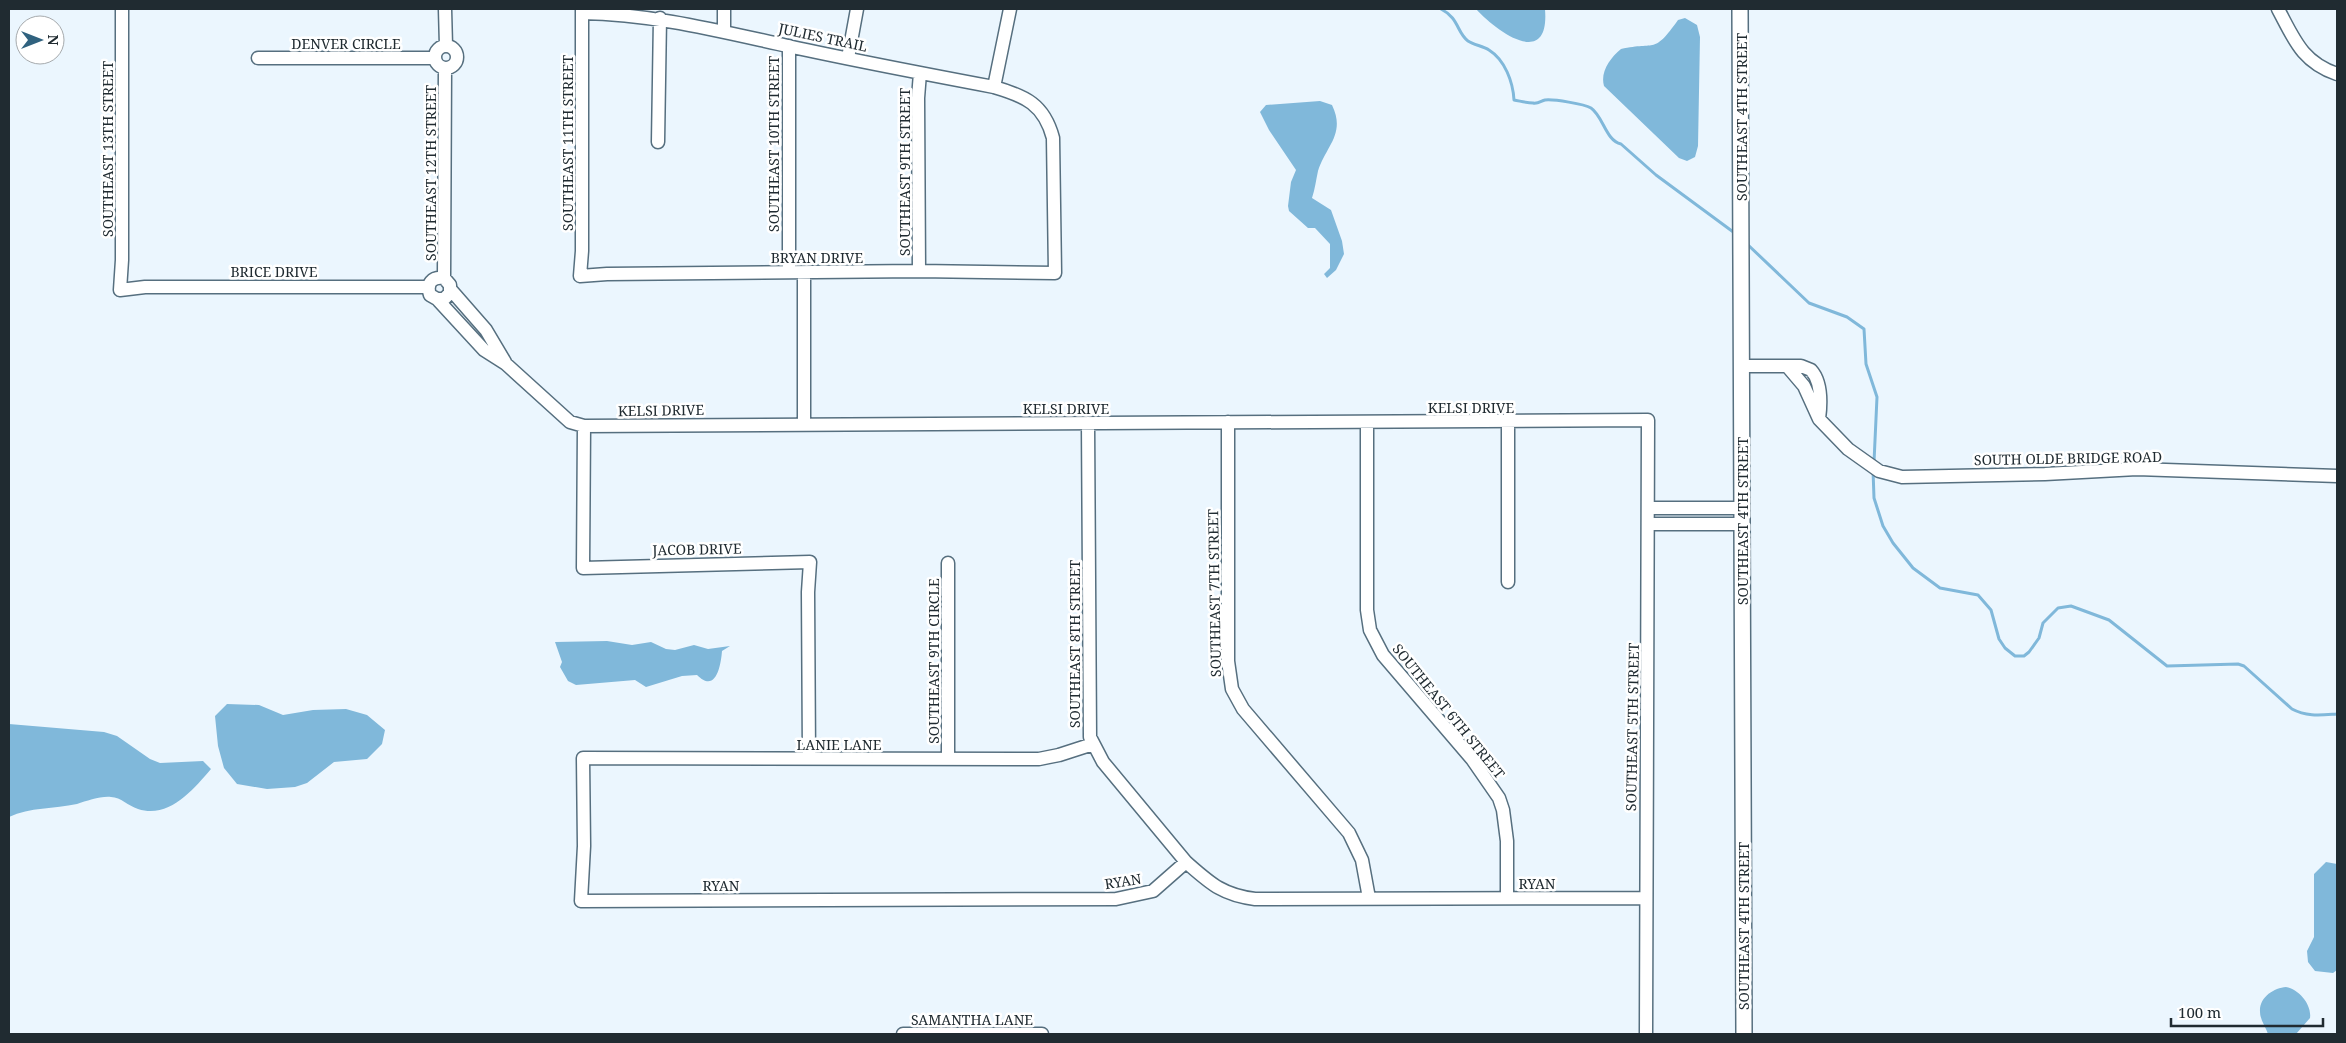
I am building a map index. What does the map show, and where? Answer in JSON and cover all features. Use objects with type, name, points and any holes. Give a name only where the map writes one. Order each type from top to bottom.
[{"type":"main road","name":"SOUTHEAST 4TH STREET","points":[[1740,9],[1744,1034]]},
{"type":"street","name":"SOUTHEAST 13TH STREET","points":[[120,290],[122,260],[122,9]]},
{"type":"street","points":[[445,9],[446,46]]},
{"type":"street","points":[[724,9],[724,31]]},
{"type":"street","points":[[848,58],[857,9]]},
{"type":"street","points":[[994,86],[1010,9]]},
{"type":"street","points":[[2278,9],[2306,58],[2337,74]]},
{"type":"street","name":"JULIES TRAIL","points":[[582,11],[660,18],[920,73],[994,86],[1025,97],[1046,119],[1053,138],[1055,273]]},
{"type":"street","name":"SOUTHEAST 11TH STREET","points":[[580,276],[582,251],[582,11]]},
{"type":"street","points":[[658,142],[660,18]]},
{"type":"street","points":[[446,46],[454,51],[456,59],[452,66],[445,68],[439,66],[435,58],[437,51],[446,46]]},
{"type":"street","name":"SOUTHEAST 10TH STREET","points":[[788,46],[789,272]]},
{"type":"street","name":"DENVER CIRCLE","points":[[258,58],[435,58]]},
{"type":"street","name":"SOUTHEAST 12TH STREET","points":[[444,278],[445,68]]},
{"type":"street","name":"SOUTHEAST 9TH STREET","points":[[919,271],[918,98],[920,73]]},
{"type":"street","name":"BRYAN DRIVE","points":[[580,276],[607,274],[919,271],[1055,273]]},
{"type":"street","points":[[804,273],[804,423]]},
{"type":"street","points":[[444,278],[449,282],[451,290],[448,296],[437,299],[430,295],[429,286],[434,279],[444,278]]},
{"type":"street","name":"BRICE DRIVE","points":[[120,290],[155,287],[429,286]]},
{"type":"street","name":"KELSI DRIVE","points":[[451,290],[486,330],[506,364]]},
{"type":"street","name":"KELSI DRIVE","points":[[437,299],[476,343],[506,364],[570,422],[584,426],[804,423],[1368,423],[1648,420]]},
{"type":"street","name":"SOUTH OLDE BRIDGE ROAD","points":[[1742,366],[1808,367],[1814,373],[1821,400],[1819,419],[1848,450],[1879,471],[1902,477],[2045,474],[2136,469],[2337,476]]},
{"type":"street","name":"SOUTHEAST 5TH STREET","points":[[1646,1034],[1648,420]]},
{"type":"street","name":"SOUTHEAST 7TH STREET","points":[[1228,422],[1228,641],[1229,673],[1232,689],[1243,709],[1349,832],[1364,866],[1369,898]]},
{"type":"street","points":[[1508,422],[1508,582]]},
{"type":"street","name":"SOUTHEAST 8TH STREET","points":[[1088,423],[1088,718],[1092,744],[1103,762],[1186,862]]},
{"type":"street","name":"SOUTHEAST 6TH STREET","points":[[1368,423],[1367,610],[1370,630],[1383,655],[1472,759],[1499,798],[1503,810],[1507,841],[1506,898]]},
{"type":"street","name":"JACOB DRIVE","points":[[584,426],[583,568],[810,562],[808,592],[809,758]]},
{"type":"street","points":[[1648,508],[1742,508]]},
{"type":"street","points":[[1648,524],[1742,524]]},
{"type":"street","name":"SOUTHEAST 9TH CIRCLE","points":[[948,563],[948,759]]},
{"type":"street","name":"LANIE LANE","points":[[581,901],[584,855],[584,758],[1039,759],[1059,755],[1092,744]]},
{"type":"street","name":"RYAN","points":[[581,901],[1116,899],[1153,891],[1186,862],[1219,889],[1241,897],[1646,898]]},
{"type":"street","name":"SAMANTHA LANE","points":[[903,1034],[1042,1034]]},
{"type":"water","points":[[1476,9],[1545,9],[1544,27],[1539,38],[1531,42],[1520,40],[1496,27]]},
{"type":"water","points":[[1685,18],[1697,25],[1700,37],[1698,146],[1695,157],[1687,161],[1679,158],[1604,86],[1603,81],[1607,66],[1621,49],[1654,45],[1664,38],[1678,20]]},
{"type":"water","points":[[1320,101],[1332,105],[1337,124],[1333,140],[1321,162],[1312,198],[1331,210],[1342,241],[1344,254],[1336,270],[1327,278],[1324,274],[1330,268],[1330,244],[1315,228],[1308,228],[1289,211],[1291,182],[1296,170],[1269,130],[1260,112],[1266,105]]},
{"type":"water","points":[[607,641],[632,645],[651,642],[666,649],[675,650],[694,645],[708,649],[730,646],[722,651],[719,670],[713,679],[709,681],[703,680],[697,675],[682,676],[646,687],[635,680],[576,685],[568,681],[560,667],[562,662],[555,642]]},
{"type":"water","points":[[227,704],[259,705],[283,715],[313,710],[346,709],[367,715],[385,730],[382,744],[367,759],[334,762],[307,783],[295,787],[267,789],[237,784],[224,768],[218,746],[215,716]]},
{"type":"water","points":[[9,724],[104,732],[117,736],[150,759],[160,763],[203,761],[211,769],[188,794],[179,801],[160,810],[138,809],[118,798],[107,797],[68,806],[25,811],[9,817]]},
{"type":"water","points":[[2326,862],[2337,864],[2337,970],[2333,973],[2315,971],[2308,962],[2307,951],[2314,937],[2314,874]]},
{"type":"water","points":[[2286,987],[2296,991],[2304,998],[2309,1008],[2310,1018],[2296,1034],[2268,1034],[2260,1015],[2260,1007],[2268,994]]},
{"type":"waterway","points":[[1441,9],[1455,21],[1464,38],[1489,50],[1500,60],[1510,79],[1514,100],[1535,103],[1555,100],[1576,103],[1591,108],[1616,142],[1621,144],[1656,175],[1736,234]]},
{"type":"waterway","points":[[1746,243],[1809,303],[1847,317],[1864,329],[1866,364],[1877,397],[1874,462]]},
{"type":"waterway","points":[[1873,470],[1874,498],[1883,526],[1893,543],[1913,568],[1940,588],[1978,595],[1991,610],[1999,639],[2005,648],[2015,656],[2024,656],[2029,652],[2039,638],[2043,623],[2058,608],[2071,606],[2109,620],[2167,666],[2238,664],[2244,666],[2292,709],[2309,714],[2337,714]]}]
